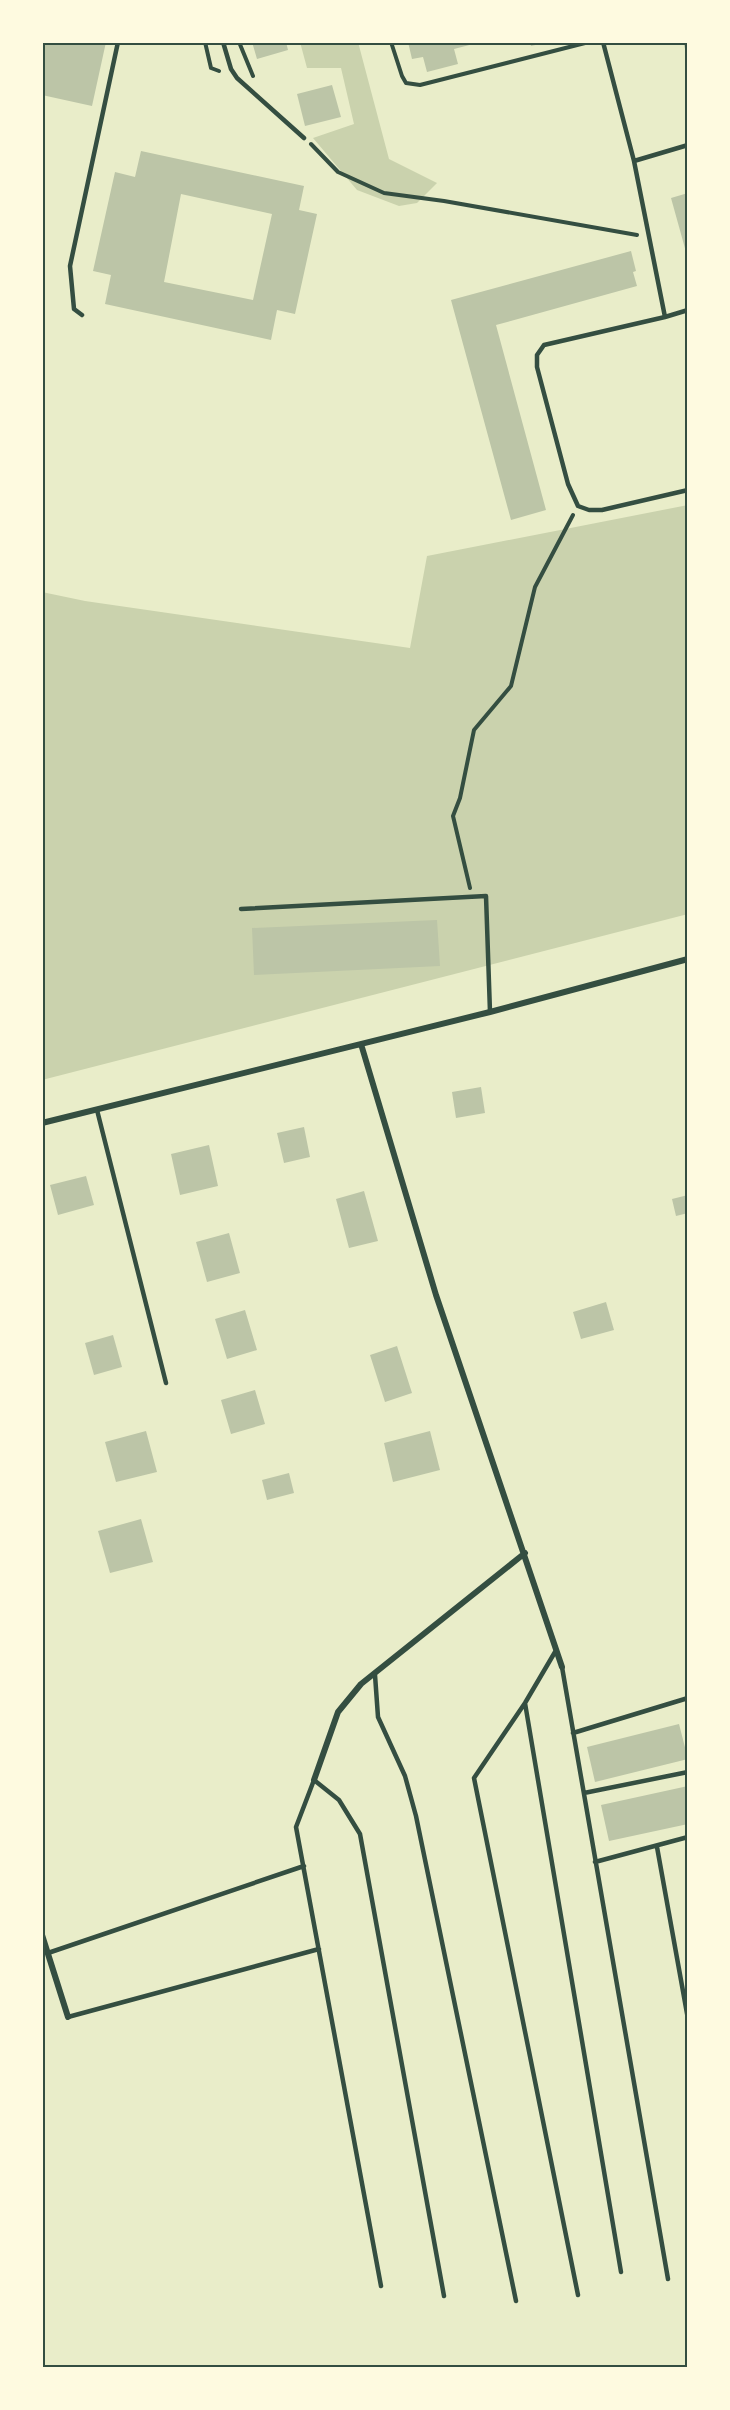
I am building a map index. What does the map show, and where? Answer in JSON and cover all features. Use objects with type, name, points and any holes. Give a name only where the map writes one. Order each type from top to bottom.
[{"type":"street","points":[[42,1124],[490,1012],[688,959]]},
{"type":"street","points":[[361,1044],[436,1295],[525,1553],[555,1652],[562,1667]]},
{"type":"street","points":[[314,1780],[338,1712],[361,1684],[525,1553]]},
{"type":"street","points":[[42,1935],[68,2017]]},
{"type":"lane","points":[[82,315],[74,309],[70,266],[118,42]]},
{"type":"lane","points":[[223,42],[231,69],[237,78],[304,138]]},
{"type":"lane","points":[[603,42],[634,161],[665,317]]},
{"type":"lane","points":[[634,161],[688,145]]},
{"type":"lane","points":[[688,310],[544,345],[540,348],[537,367],[568,484],[578,506],[589,510],[602,510],[688,490]]},
{"type":"lane","points":[[241,909],[486,896],[490,1012]]},
{"type":"lane","points":[[96,1110],[166,1383]]},
{"type":"lane","points":[[555,1652],[525,1703],[474,1778],[579,2295]]},
{"type":"lane","points":[[562,1667],[668,2279]]},
{"type":"lane","points":[[375,1675],[378,1717],[405,1776],[416,1816],[516,2301]]},
{"type":"lane","points":[[573,1733],[688,1698]]},
{"type":"lane","points":[[525,1703],[621,2272]]},
{"type":"lane","points":[[584,1793],[688,1772]]},
{"type":"lane","points":[[381,2286],[296,1827],[314,1780],[339,1800],[360,1834],[444,2296]]},
{"type":"lane","points":[[596,1862],[688,1837]]},
{"type":"lane","points":[[657,1847],[688,2019]]},
{"type":"lane","points":[[48,1953],[304,1866]]},
{"type":"lane","points":[[68,2017],[319,1948]]},
{"type":"path","points":[[392,42],[402,76],[412,85],[589,42]]},
{"type":"path","points":[[304,138],[338,172],[384,193],[444,201],[650,237]]},
{"type":"path","points":[[472,897],[453,816],[460,798],[474,730],[511,686],[535,587],[578,506]]},
{"type":"green space","points":[[300,42],[358,42],[389,159],[437,183],[417,203],[399,206],[357,190],[313,138],[354,124],[341,68],[307,68]]},
{"type":"green space","points":[[688,505],[688,914],[42,1080],[42,592],[85,601],[410,648],[427,556]]},
{"type":"building","points":[[42,42],[106,42],[92,106],[42,95]]},
{"type":"building","points":[[252,42],[286,42],[288,50],[257,59]]},
{"type":"building","points":[[408,42],[477,43],[454,49],[458,64],[427,72],[423,57],[412,59]]},
{"type":"building","points":[[530,42],[544,42],[544,43],[531,46]]},
{"type":"building","points":[[683,42],[688,42],[688,56],[687,56]]},
{"type":"building","points":[[332,85],[341,117],[305,126],[297,94]]},
{"type":"building","points":[[141,151],[304,186],[299,210],[317,214],[295,314],[277,310],[271,340],[105,304],[111,275],[93,271],[115,172],[135,177]],"holes":[[[181,194],[272,214],[253,300],[164,282]]]},
{"type":"building","points":[[688,193],[688,251],[686,252],[671,198]]},
{"type":"building","points":[[631,251],[637,286],[496,325],[546,510],[511,520],[451,300]]},
{"type":"building","points":[[437,920],[440,966],[254,975],[252,928]]},
{"type":"building","points":[[481,1087],[485,1113],[456,1118],[452,1092]]},
{"type":"building","points":[[304,1127],[310,1157],[284,1163],[277,1133]]},
{"type":"building","points":[[209,1145],[218,1186],[180,1195],[171,1154]]},
{"type":"building","points":[[86,1176],[94,1205],[58,1215],[50,1185]]},
{"type":"building","points":[[364,1191],[378,1241],[349,1248],[336,1199]]},
{"type":"building","points":[[688,1195],[688,1213],[676,1216],[672,1199]]},
{"type":"building","points":[[229,1233],[240,1273],[207,1282],[196,1242]]},
{"type":"building","points":[[606,1302],[614,1330],[581,1339],[573,1312]]},
{"type":"building","points":[[245,1310],[257,1350],[227,1359],[215,1319]]},
{"type":"building","points":[[113,1335],[122,1367],[94,1375],[85,1343]]},
{"type":"building","points":[[397,1346],[412,1393],[385,1402],[370,1355]]},
{"type":"building","points":[[255,1390],[265,1424],[231,1434],[221,1400]]},
{"type":"building","points":[[146,1431],[157,1472],[116,1482],[105,1442]]},
{"type":"building","points":[[430,1431],[440,1470],[393,1482],[384,1443]]},
{"type":"building","points":[[289,1473],[294,1493],[267,1500],[262,1480]]},
{"type":"building","points":[[141,1519],[153,1562],[110,1573],[98,1531]]},
{"type":"building","points":[[679,1724],[688,1759],[595,1782],[587,1747]]},
{"type":"building","points":[[688,1786],[688,1824],[609,1841],[601,1805]]}]
